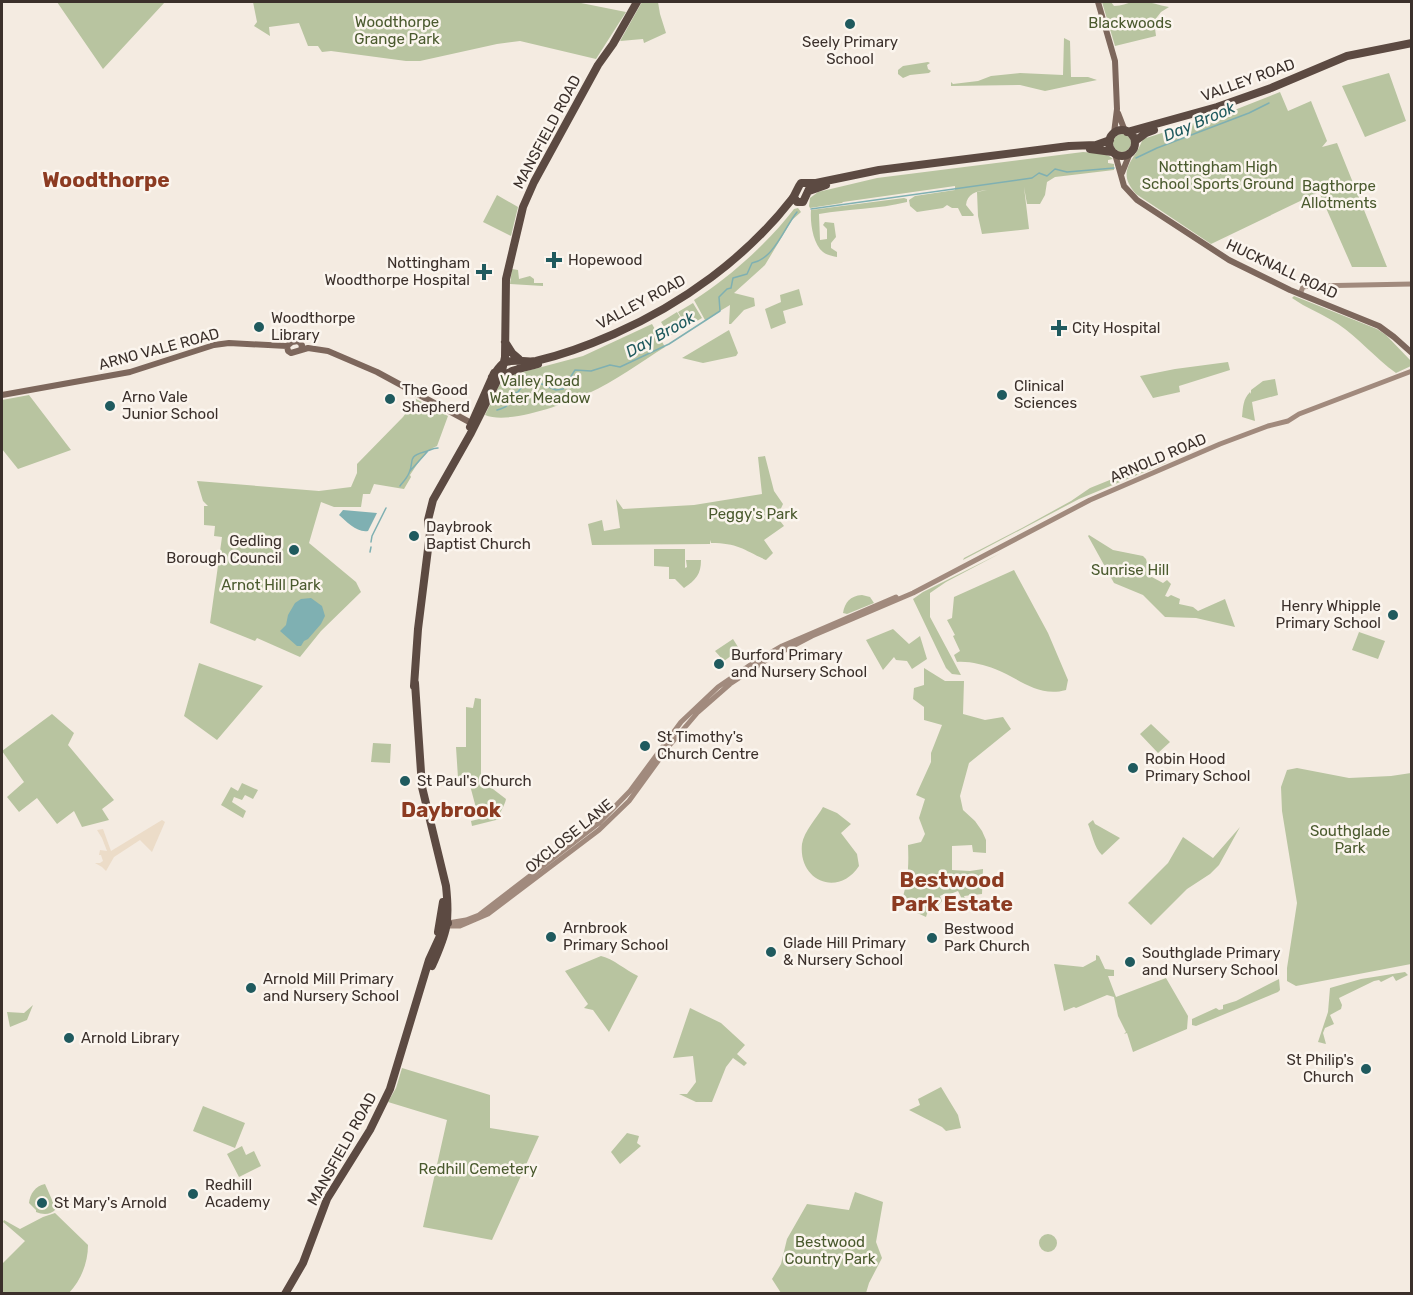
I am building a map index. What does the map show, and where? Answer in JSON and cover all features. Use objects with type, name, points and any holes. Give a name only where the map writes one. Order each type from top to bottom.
[{"type":"highway","name":"MANSFIELD ROAD","points":[[472,425],[502,364],[505,342],[506,279],[523,207],[534,182],[598,65],[637,2]]},
{"type":"highway","name":"VALLEY ROAD","points":[[1126,131],[1216,107],[1271,88],[1347,56],[1412,45]]},
{"type":"highway","name":"VALLEY ROAD","points":[[1135,141],[1146,133],[1235,105],[1332,65],[1412,45]]},
{"type":"highway","points":[[809,187],[805,200],[796,200],[800,184],[818,187],[912,168],[1069,146],[1096,145],[1126,131],[1135,141],[1130,153],[1122,156],[1079,149],[912,168]]},
{"type":"highway","points":[[1112,137],[1113,153]]},
{"type":"highway","name":"VALLEY ROAD","points":[[495,378],[519,366],[590,346],[688,299],[730,268],[796,200]]},
{"type":"highway","points":[[505,342],[519,366]]},
{"type":"highway","name":"VALLEY ROAD","points":[[502,364],[519,366]]},
{"type":"highway","name":"MANSFIELD ROAD","points":[[424,980],[450,922],[444,874],[425,802],[419,756],[415,683],[429,528],[439,491],[469,436],[479,405],[495,378]]},
{"type":"highway","name":"MANSFIELD ROAD","points":[[285,1293],[303,1263],[327,1199],[370,1130],[390,1089],[443,913],[444,874]]},
{"type":"highway","name":"MANSFIELD ROAD","points":[[443,913],[450,922]]},
{"type":"highway","name":"MANSFIELD ROAD","points":[[434,948],[450,922]]},
{"type":"main road","points":[[1098,2],[1115,61],[1117,109],[1112,137]]},
{"type":"main road","points":[[1117,109],[1126,131]]},
{"type":"main road","name":"HUCKNALL ROAD","points":[[1113,153],[1124,186],[1134,198],[1181,230],[1228,260],[1300,294],[1379,326],[1412,353]]},
{"type":"main road","points":[[1121,176],[1130,153]]},
{"type":"main road","points":[[1300,294],[1303,287],[1310,286],[1412,284]]},
{"type":"main road","name":"ARNO VALE ROAD","points":[[2,395],[130,372],[214,345],[229,343],[287,346],[291,353],[314,348],[328,351],[377,372],[451,413]]},
{"type":"main road","name":"ARNOLD ROAD","points":[[905,595],[1090,500],[1231,440],[1288,421],[1299,414],[1412,371]]},
{"type":"main road","points":[[451,413],[468,416],[473,414],[479,405]]},
{"type":"main road","points":[[451,413],[472,425]]},
{"type":"main road","name":"OXCLOSE LANE","points":[[450,922],[479,915],[593,828],[630,791],[678,725],[718,687],[767,654],[811,633],[905,595]]},
{"type":"main road","name":"OXCLOSE LANE","points":[[450,922],[460,926],[488,914],[599,830],[623,808],[639,789],[680,732],[722,690],[768,659],[812,636],[905,595]]},
{"type":"main road","points":[[678,725],[680,732]]},
{"type":"main road","points":[[630,791],[639,789]]},
{"type":"main road","points":[[446,935],[488,914]]},
{"type":"green space","points":[[57,2],[165,2],[103,69]]},
{"type":"green space","name":"Woodthorpe Grange Park","points":[[253,2],[576,2],[626,12],[596,59],[520,41],[420,61],[406,61],[331,51],[322,52],[318,46],[308,46],[299,23],[269,27],[270,36],[254,26],[257,22]]},
{"type":"green space","points":[[642,2],[658,2],[666,33],[644,43],[643,39],[620,41]]},
{"type":"green space","name":"Blackwoods","points":[[1102,2],[1111,2],[1114,6],[1143,2],[1169,7],[1161,12],[1154,21],[1156,36],[1115,46]]},
{"type":"green space","points":[[1064,38],[1070,41],[1071,77],[1088,77],[1097,80],[1045,91],[1020,85],[951,86],[951,82],[953,84],[978,81],[991,76],[1020,73],[1063,75]]},
{"type":"green space","points":[[930,63],[927,65],[928,69],[931,71],[929,73],[903,78],[898,74],[898,70],[903,66]]},
{"type":"green space","points":[[1389,73],[1406,121],[1365,137],[1342,86]]},
{"type":"green space","name":"Nottingham High School Sports Ground","points":[[1280,92],[1288,111],[1311,101],[1327,141],[1322,147],[1337,143],[1387,267],[1352,267],[1319,192],[1211,244],[1136,194],[1132,188],[1127,178],[1127,169],[1143,139],[1237,109]]},
{"type":"green space","points":[[1118,134],[1126,134],[1131,139],[1129,150],[1118,152],[1113,147],[1113,139]]},
{"type":"green space","points":[[1083,152],[1110,156],[1113,159],[1108,160],[1108,163],[1114,164],[1114,170],[1055,177],[1047,182],[1045,195],[1040,204],[1027,204],[1024,187],[1029,229],[982,234],[978,216],[977,192],[987,190],[976,192],[968,198],[966,205],[973,216],[962,216],[958,208],[947,205],[943,208],[917,212],[910,206],[909,200],[915,196],[955,190],[955,186],[810,208],[809,206],[810,198],[818,192],[877,178]]},
{"type":"green space","points":[[497,195],[518,207],[511,236],[483,222]]},
{"type":"green space","points":[[904,198],[907,202],[819,214],[820,240],[827,239],[827,229],[823,225],[825,222],[834,223],[836,237],[831,243],[831,248],[837,252],[837,257],[825,253],[817,244],[812,227],[811,210]]},
{"type":"green space","points":[[798,208],[801,212],[792,220],[765,265],[734,293],[754,298],[755,306],[744,310],[731,324],[729,324],[730,305],[705,320],[694,300],[748,259],[794,209]]},
{"type":"green space","points":[[512,269],[518,270],[519,279],[530,276],[534,279],[534,283],[543,283],[543,286],[510,284]]},
{"type":"green space","points":[[799,289],[803,305],[783,311],[786,323],[771,329],[765,309],[781,302],[780,295]]},
{"type":"green space","points":[[1294,296],[1377,329],[1411,361],[1411,366],[1396,373],[1346,330],[1297,302],[1292,298]]},
{"type":"green space","points":[[693,303],[702,318],[687,327],[678,312]]},
{"type":"green space","points":[[677,312],[686,327],[670,336],[661,322]]},
{"type":"green space","name":"Valley Road Water Meadow","points":[[652,324],[665,347],[608,383],[579,398],[537,412],[508,417],[485,415],[499,386],[508,376],[583,356]]},
{"type":"green space","points":[[729,330],[738,353],[736,356],[703,363],[682,358]]},
{"type":"green space","points":[[1228,362],[1230,370],[1179,386],[1180,392],[1153,398],[1140,376],[1175,369]]},
{"type":"green space","points":[[1275,379],[1278,395],[1252,402],[1255,421],[1242,417],[1245,400],[1250,392],[1251,394],[1251,390],[1263,381]]},
{"type":"green space","points":[[29,395],[71,450],[18,469],[2,449],[2,400]]},
{"type":"green space","name":"Arnot Hill Park","points":[[416,399],[448,416],[437,446],[422,458],[410,475],[404,489],[374,484],[370,494],[363,494],[361,507],[334,507],[321,502],[309,543],[356,582],[361,592],[321,631],[300,657],[257,638],[255,641],[210,623],[222,537],[214,536],[215,526],[204,525],[204,506],[208,506],[203,501],[197,481],[319,491],[351,487],[357,473],[357,464],[403,417]]},
{"type":"green space","name":"Peggy's Park","points":[[765,456],[774,491],[783,504],[777,517],[784,526],[764,540],[773,553],[766,560],[740,548],[728,544],[711,543],[710,540],[710,544],[592,545],[588,524],[602,520],[604,531],[620,528],[616,499],[623,509],[694,505],[762,494],[758,457]]},
{"type":"green space","points":[[1166,463],[1079,499],[963,560],[1071,501],[1090,488],[1137,469]]},
{"type":"green space","name":"Sunrise Hill","points":[[1089,535],[1113,550],[1143,556],[1146,559],[1150,576],[1163,583],[1167,580],[1171,584],[1165,596],[1171,595],[1180,599],[1179,604],[1193,607],[1198,611],[1225,599],[1235,627],[1196,618],[1165,617],[1143,595],[1114,583]]},
{"type":"green space","points":[[654,549],[685,549],[685,568],[687,567],[686,560],[701,560],[697,576],[684,588],[675,579],[669,579],[669,567],[654,566]]},
{"type":"green space","points":[[1001,553],[930,593],[930,617],[961,675],[952,674],[946,668],[913,599]]},
{"type":"green space","points":[[1014,570],[1048,633],[1068,680],[1066,690],[1056,692],[1038,689],[991,668],[957,662],[954,655],[960,651],[947,620],[952,618],[954,597]]},
{"type":"green space","points":[[862,595],[870,597],[874,603],[847,614],[843,613],[849,600]]},
{"type":"green space","points":[[893,629],[909,644],[920,636],[927,659],[912,669],[907,661],[896,660],[894,657],[883,670],[866,640]]},
{"type":"green space","points":[[1359,632],[1385,641],[1378,659],[1352,650]]},
{"type":"green space","points":[[733,639],[738,647],[733,651],[735,653],[724,661],[715,651]]},
{"type":"green space","points":[[199,663],[263,686],[217,740],[184,716]]},
{"type":"green space","points":[[924,668],[945,681],[964,681],[963,714],[985,720],[1003,717],[1011,729],[969,763],[960,796],[963,810],[982,831],[986,840],[986,853],[973,852],[972,845],[952,846],[952,870],[983,869],[982,894],[964,896],[970,911],[968,911],[958,891],[945,896],[944,894],[940,896],[942,901],[938,906],[930,904],[926,917],[900,905],[907,875],[908,845],[921,842],[925,834],[919,818],[925,799],[916,795],[931,762],[931,753],[942,725],[924,720],[924,707],[913,699],[914,688],[924,685]]},
{"type":"green space","points":[[475,698],[481,699],[481,781],[489,781],[489,786],[506,799],[500,819],[472,826],[471,821],[479,819],[468,778],[458,778],[456,747],[466,747],[466,707],[473,708]]},
{"type":"green space","points":[[52,714],[74,733],[68,745],[114,800],[102,809],[109,820],[82,827],[74,811],[57,824],[37,798],[19,812],[7,797],[24,782],[2,751]]},
{"type":"green space","points":[[1151,724],[1170,742],[1158,753],[1140,734]]},
{"type":"green space","points":[[373,743],[391,744],[390,763],[371,762]]},
{"type":"green space","name":"Southglade Park","points":[[1297,768],[1349,778],[1411,773],[1411,964],[1296,986],[1287,981],[1297,903],[1282,811],[1281,787],[1287,770]]},
{"type":"green space","points":[[242,783],[258,790],[253,799],[245,795],[242,800],[234,797],[232,802],[246,811],[243,818],[221,805],[231,787],[238,791]]},
{"type":"green space","points":[[823,807],[837,813],[851,824],[841,833],[857,854],[859,866],[851,876],[831,883],[813,876],[806,868],[802,857],[803,839]]},
{"type":"green space","points":[[1093,820],[1095,824],[1120,838],[1102,855],[1095,844],[1088,824]]},
{"type":"green space","points":[[1240,827],[1219,865],[1187,889],[1151,925],[1128,903],[1168,863],[1183,837],[1213,858]]},
{"type":"green space","points":[[1096,955],[1099,956],[1105,969],[1114,970],[1114,976],[1108,976],[1116,997],[1166,978],[1188,1016],[1187,1029],[1133,1052],[1127,1033],[1124,1034],[1126,1032],[1118,1016],[1114,997],[1107,995],[1064,1011],[1054,964],[1083,967],[1096,960]]},
{"type":"green space","points":[[601,956],[638,976],[609,1032],[593,1010],[584,1008],[588,1004],[565,971]]},
{"type":"green space","points":[[1405,972],[1408,975],[1396,981],[1393,976],[1381,982],[1374,981],[1339,998],[1341,1009],[1330,1015],[1334,1024],[1325,1028],[1323,1033],[1326,1044],[1318,1042],[1328,1012],[1330,988],[1361,979]]},
{"type":"green space","points":[[1279,979],[1280,990],[1278,992],[1196,1026],[1192,1025],[1192,1019],[1216,1008],[1223,1009],[1223,1005],[1236,1001]]},
{"type":"green space","points":[[33,1005],[27,1020],[10,1027],[7,1012],[24,1013]]},
{"type":"green space","points":[[690,1008],[721,1023],[745,1045],[737,1054],[747,1063],[744,1066],[733,1058],[726,1067],[712,1102],[696,1102],[679,1094],[687,1094],[696,1082],[693,1056],[673,1058]]},
{"type":"green space","name":"Redhill Cemetery","points":[[402,1068],[490,1095],[490,1128],[539,1136],[492,1240],[423,1227],[447,1120],[388,1102],[396,1088]]},
{"type":"green space","points":[[941,1087],[958,1115],[961,1128],[946,1131],[909,1110],[920,1105],[918,1099]]},
{"type":"green space","points":[[203,1106],[245,1123],[235,1148],[193,1131]]},
{"type":"green space","points":[[627,1133],[639,1136],[637,1143],[641,1146],[620,1164],[611,1152]]},
{"type":"green space","points":[[242,1146],[246,1155],[254,1151],[261,1166],[239,1177],[227,1154]]},
{"type":"green space","points":[[45,1184],[56,1209],[44,1214],[36,1212],[29,1203],[34,1191]]},
{"type":"green space","name":"Bestwood Country Park","points":[[855,1192],[883,1202],[876,1242],[882,1258],[866,1293],[781,1293],[772,1279],[781,1264],[787,1239],[807,1204],[849,1210]]},
{"type":"green space","points":[[55,1213],[88,1245],[85,1265],[77,1283],[69,1293],[2,1293],[2,1264],[25,1241],[3,1222],[4,1220],[20,1229]]},
{"type":"green space","points":[[1048,1234],[1054,1237],[1057,1243],[1054,1249],[1048,1252],[1042,1249],[1039,1243],[1042,1237]]},
{"type":"shaded area","points":[[162,820],[165,822],[152,852],[140,840],[114,857],[106,871],[95,863],[103,861],[99,855],[100,850],[107,851],[97,830],[103,829],[111,851]]},
{"type":"water","points":[[343,510],[377,513],[368,531],[364,531],[352,526],[339,515]]},
{"type":"water","points":[[311,598],[322,606],[325,616],[308,639],[301,646],[297,646],[280,631],[286,625],[288,615],[295,603],[301,599]]},
{"type":"waterway","name":"Day Brook","points":[[1136,158],[1269,103]]},
{"type":"waterway","name":"Day Brook","points":[[811,209],[1032,178],[1039,173],[1047,176],[1055,169],[1067,172],[1114,168]]},
{"type":"waterway","name":"Day Brook","points":[[497,410],[506,407],[511,394],[518,392],[523,385],[537,382],[556,390],[563,389],[575,370],[591,371],[610,365],[620,367],[669,344],[720,311],[719,297],[731,288],[733,278],[747,274],[752,263],[766,256],[797,212]]},
{"type":"waterway","name":"Day Brook","points":[[400,486],[411,469],[413,458],[418,454],[438,448]]},
{"type":"waterway","name":"Day Brook","points":[[410,471],[427,452]]},
{"type":"waterway","name":"Day Brook","points":[[371,542],[386,508]]},
{"type":"waterway","name":"Day Brook","points":[[370,552],[371,547]]},
{"type":"place","name":"Seely Primary School","points":[[850,24]]},
{"type":"place","name":"Hopewood","points":[[554,260]]},
{"type":"place","name":"Nottingham Woodthorpe Hospital","points":[[484,272]]},
{"type":"place","name":"Woodthorpe Library","points":[[259,327]]},
{"type":"place","name":"City Hospital","points":[[1059,328]]},
{"type":"place","name":"Clinical Sciences","points":[[1002,395]]},
{"type":"place","name":"The Good Shepherd","points":[[390,399]]},
{"type":"place","name":"Arno Vale Junior School","points":[[110,406]]},
{"type":"place","name":"Daybrook Baptist Church","points":[[414,536]]},
{"type":"place","name":"Gedling Borough Council","points":[[294,550]]},
{"type":"place","name":"Henry Whipple Primary School","points":[[1393,615]]},
{"type":"place","name":"Burford Primary and Nursery School","points":[[719,664]]},
{"type":"place","name":"St Timothy's Church Centre","points":[[645,746]]},
{"type":"place","name":"Robin Hood Primary School","points":[[1133,768]]},
{"type":"place","name":"St Paul's Church","points":[[405,781]]},
{"type":"place","name":"Arnbrook Primary School","points":[[551,937]]},
{"type":"place","name":"Bestwood Park Church","points":[[932,938]]},
{"type":"place","name":"Glade Hill Primary & Nursery School","points":[[771,952]]},
{"type":"place","name":"Southglade Primary and Nursery School","points":[[1130,962]]},
{"type":"place","name":"Arnold Mill Primary and Nursery School","points":[[251,988]]},
{"type":"place","name":"Arnold Library","points":[[69,1038]]},
{"type":"place","name":"St Philip's Church","points":[[1366,1069]]},
{"type":"place","name":"Redhill Academy","points":[[193,1194]]},
{"type":"place","name":"St Mary's Arnold","points":[[42,1203]]},
{"type":"district","name":"Woodthorpe","points":[[106,180]]},
{"type":"district","name":"Daybrook","points":[[451,810]]},
{"type":"district","name":"Bestwood Park Estate","points":[[952,892]]},
{"type":"park label","name":"Bagthorpe Allotments","points":[[1339,194]]}]
